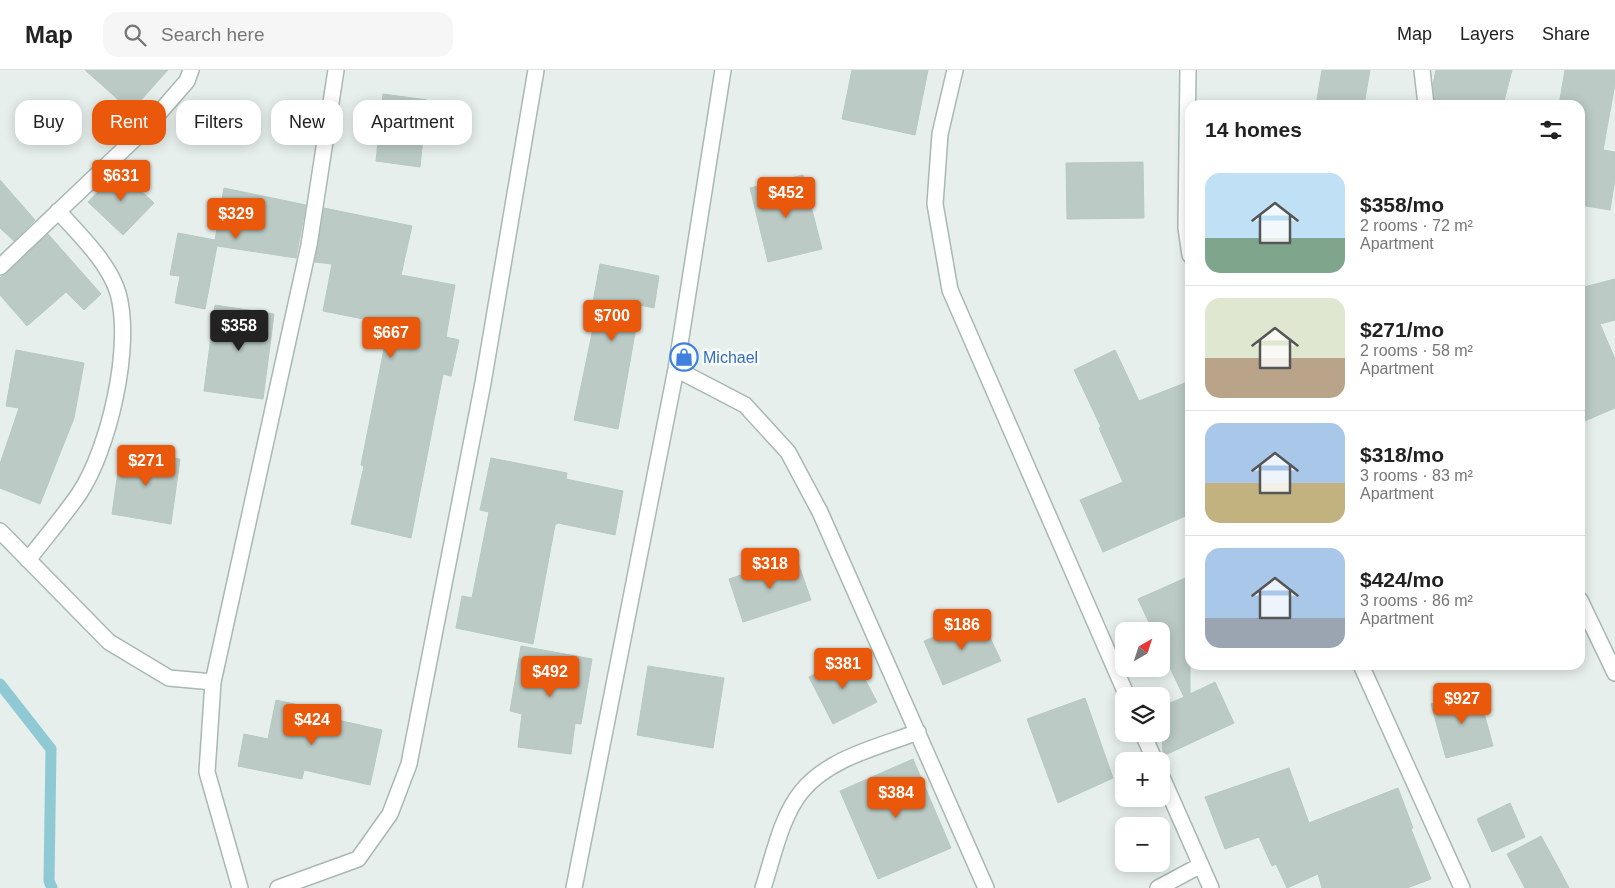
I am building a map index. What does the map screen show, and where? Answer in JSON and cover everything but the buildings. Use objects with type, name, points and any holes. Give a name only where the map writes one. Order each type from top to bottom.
[{"type":"street","points":[[0,267],[146,128],[187,81],[191,70]]},
{"type":"street","points":[[240,888],[207,772],[213,682],[309,245],[336,70]]},
{"type":"street","points":[[278,888],[358,859],[390,814],[410,764],[484,383],[536,70]]},
{"type":"street","points":[[574,888],[676,369],[723,70]]},
{"type":"street","points":[[955,70],[940,134],[935,204],[950,290],[1123,687]]},
{"type":"street","points":[[1188,70],[1188,100]]},
{"type":"street","points":[[1422,70],[1425,100]]},
{"type":"street","points":[[28,560],[80,492],[109,428],[124,343],[118,293],[94,250],[58,212]]},
{"type":"street","points":[[676,369],[745,405],[788,452],[820,512],[986,888]]},
{"type":"street","points":[[0,531],[109,642],[169,678],[213,682]]},
{"type":"street","points":[[1585,610],[1615,673]]},
{"type":"street","points":[[1363,670],[1462,888]]},
{"type":"street","points":[[763,888],[781,830],[800,792],[817,776],[845,759],[918,732]]},
{"type":"street","points":[[1170,795],[1211,888]]},
{"type":"street","points":[[1158,888],[1201,866]]},
{"type":"waterway","points":[[0,684],[51,749],[49,881],[52,888]]},
{"type":"place","name":"Michael","points":[[684,357]]}]
